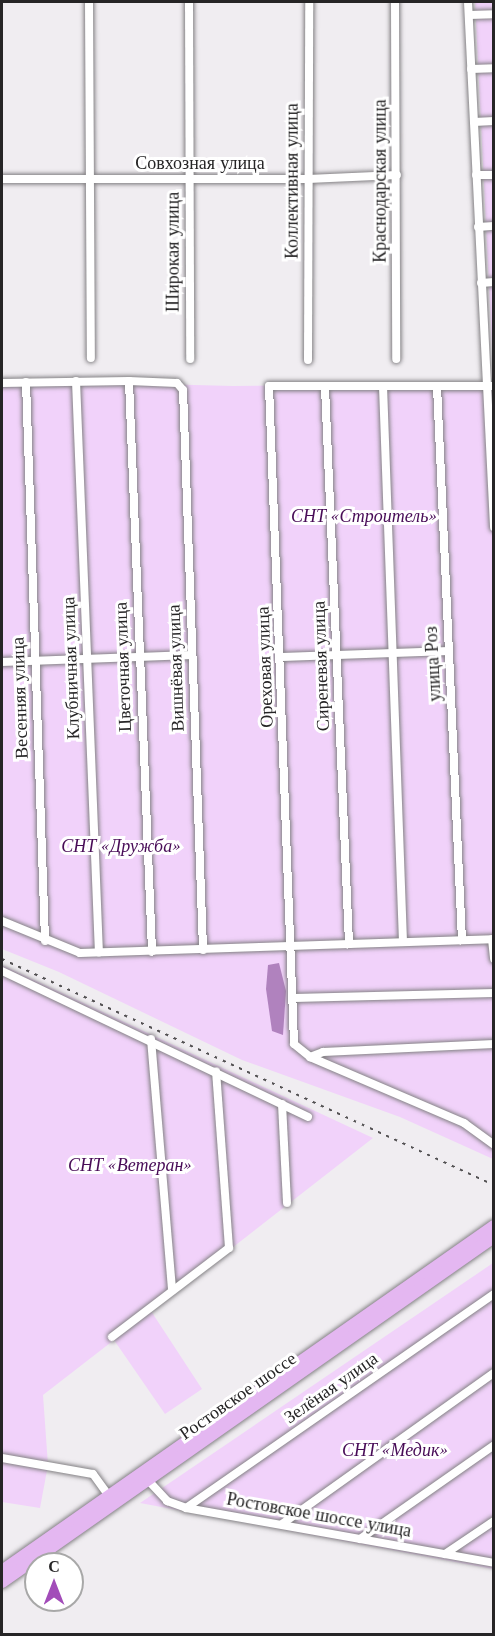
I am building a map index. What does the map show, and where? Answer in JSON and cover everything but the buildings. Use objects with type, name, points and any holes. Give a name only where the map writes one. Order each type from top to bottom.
[{"type":"highway","name":"Ростовское шоссе","points":[[145,1477],[494,1226]]},
{"type":"highway","name":"Ростовское шоссе","points":[[2,1571],[145,1477],[494,1237]]},
{"type":"highway","name":"Ростовское шоссе","points":[[2,1582],[111,1500]]},
{"type":"street","points":[[88,2],[92,358]]},
{"type":"street","name":"Широкая улица","points":[[189,2],[190,359]]},
{"type":"street","name":"Коллективная улица","points":[[308,360],[309,2]]},
{"type":"street","name":"Краснодарская улица","points":[[395,2],[396,359]]},
{"type":"street","points":[[468,2],[483,332],[490,386],[494,527]]},
{"type":"street","points":[[469,15],[494,14]]},
{"type":"street","points":[[471,69],[494,68]]},
{"type":"street","points":[[474,122],[494,121]]},
{"type":"street","name":"Совхозная улица","points":[[2,178],[308,179],[397,174]]},
{"type":"street","points":[[476,176],[494,175]]},
{"type":"street","points":[[478,227],[494,226]]},
{"type":"street","points":[[481,283],[494,282]]},
{"type":"street","points":[[483,332],[494,332]]},
{"type":"street","name":"Клубничная улица","points":[[76,381],[99,953]]},
{"type":"street","points":[[2,382],[129,381]]},
{"type":"street","name":"Вишнёвая улица","points":[[129,381],[181,385],[203,950]]},
{"type":"street","name":"Цветочная улица","points":[[129,381],[138,657],[152,952]]},
{"type":"street","name":"Весенняя улица","points":[[26,382],[45,941]]},
{"type":"street","name":"Ореховая улица","points":[[310,1057],[294,1044],[282,657],[269,386],[325,387]]},
{"type":"street","points":[[383,386],[403,942]]},
{"type":"street","name":"улица Роз","points":[[437,386],[462,940]]},
{"type":"street","points":[[325,387],[490,386]]},
{"type":"street","name":"Сиреневая улица","points":[[325,387],[349,944]]},
{"type":"street","points":[[282,657],[449,651]]},
{"type":"street","points":[[2,662],[192,656]]},
{"type":"street","points":[[2,921],[45,941],[80,953],[492,939],[494,959]]},
{"type":"street","points":[[2,971],[151,1039],[308,1117]]},
{"type":"street","points":[[294,998],[494,993]]},
{"type":"street","points":[[151,1039],[172,1290]]},
{"type":"street","points":[[310,1057],[324,1052],[494,1044]]},
{"type":"street","points":[[310,1057],[464,1124],[494,1145]]},
{"type":"street","points":[[112,1337],[229,1248],[216,1071]]},
{"type":"street","points":[[282,1104],[287,1203]]},
{"type":"street","name":"Зелёная улица","points":[[186,1508],[494,1294]]},
{"type":"street","points":[[282,1524],[494,1373]]},
{"type":"street","points":[[360,1539],[494,1445]]},
{"type":"street","points":[[2,1458],[93,1474],[111,1500]]},
{"type":"street","name":"Ростовское шоссе улица","points":[[145,1477],[166,1501],[186,1508],[494,1563]]},
{"type":"street","points":[[445,1554],[494,1521]]},
{"type":"green space","points":[[475,2],[493,2],[493,369]]},
{"type":"green space","points":[[2,380],[233,386],[493,384],[493,1159],[400,1117],[242,1060],[59,972],[2,949]]},
{"type":"green space","name":"СНТ «Ветеран»","points":[[2,965],[373,1138],[151,1311],[202,1389],[165,1414],[114,1340],[43,1395],[48,1465],[40,1508],[2,1502]]},
{"type":"green space","name":"СНТ «Медик»","points":[[493,1263],[493,1569],[140,1503]]},
{"type":"shaded area","points":[[279,963],[286,991],[283,1035],[272,1031],[266,989],[268,965]]},
{"type":"railway","points":[[2,959],[494,1185]]},
{"type":"park label","name":"СНТ «Строитель»","points":[[364,516]]},
{"type":"park label","name":"СНТ «Дружба»","points":[[121,846]]}]
